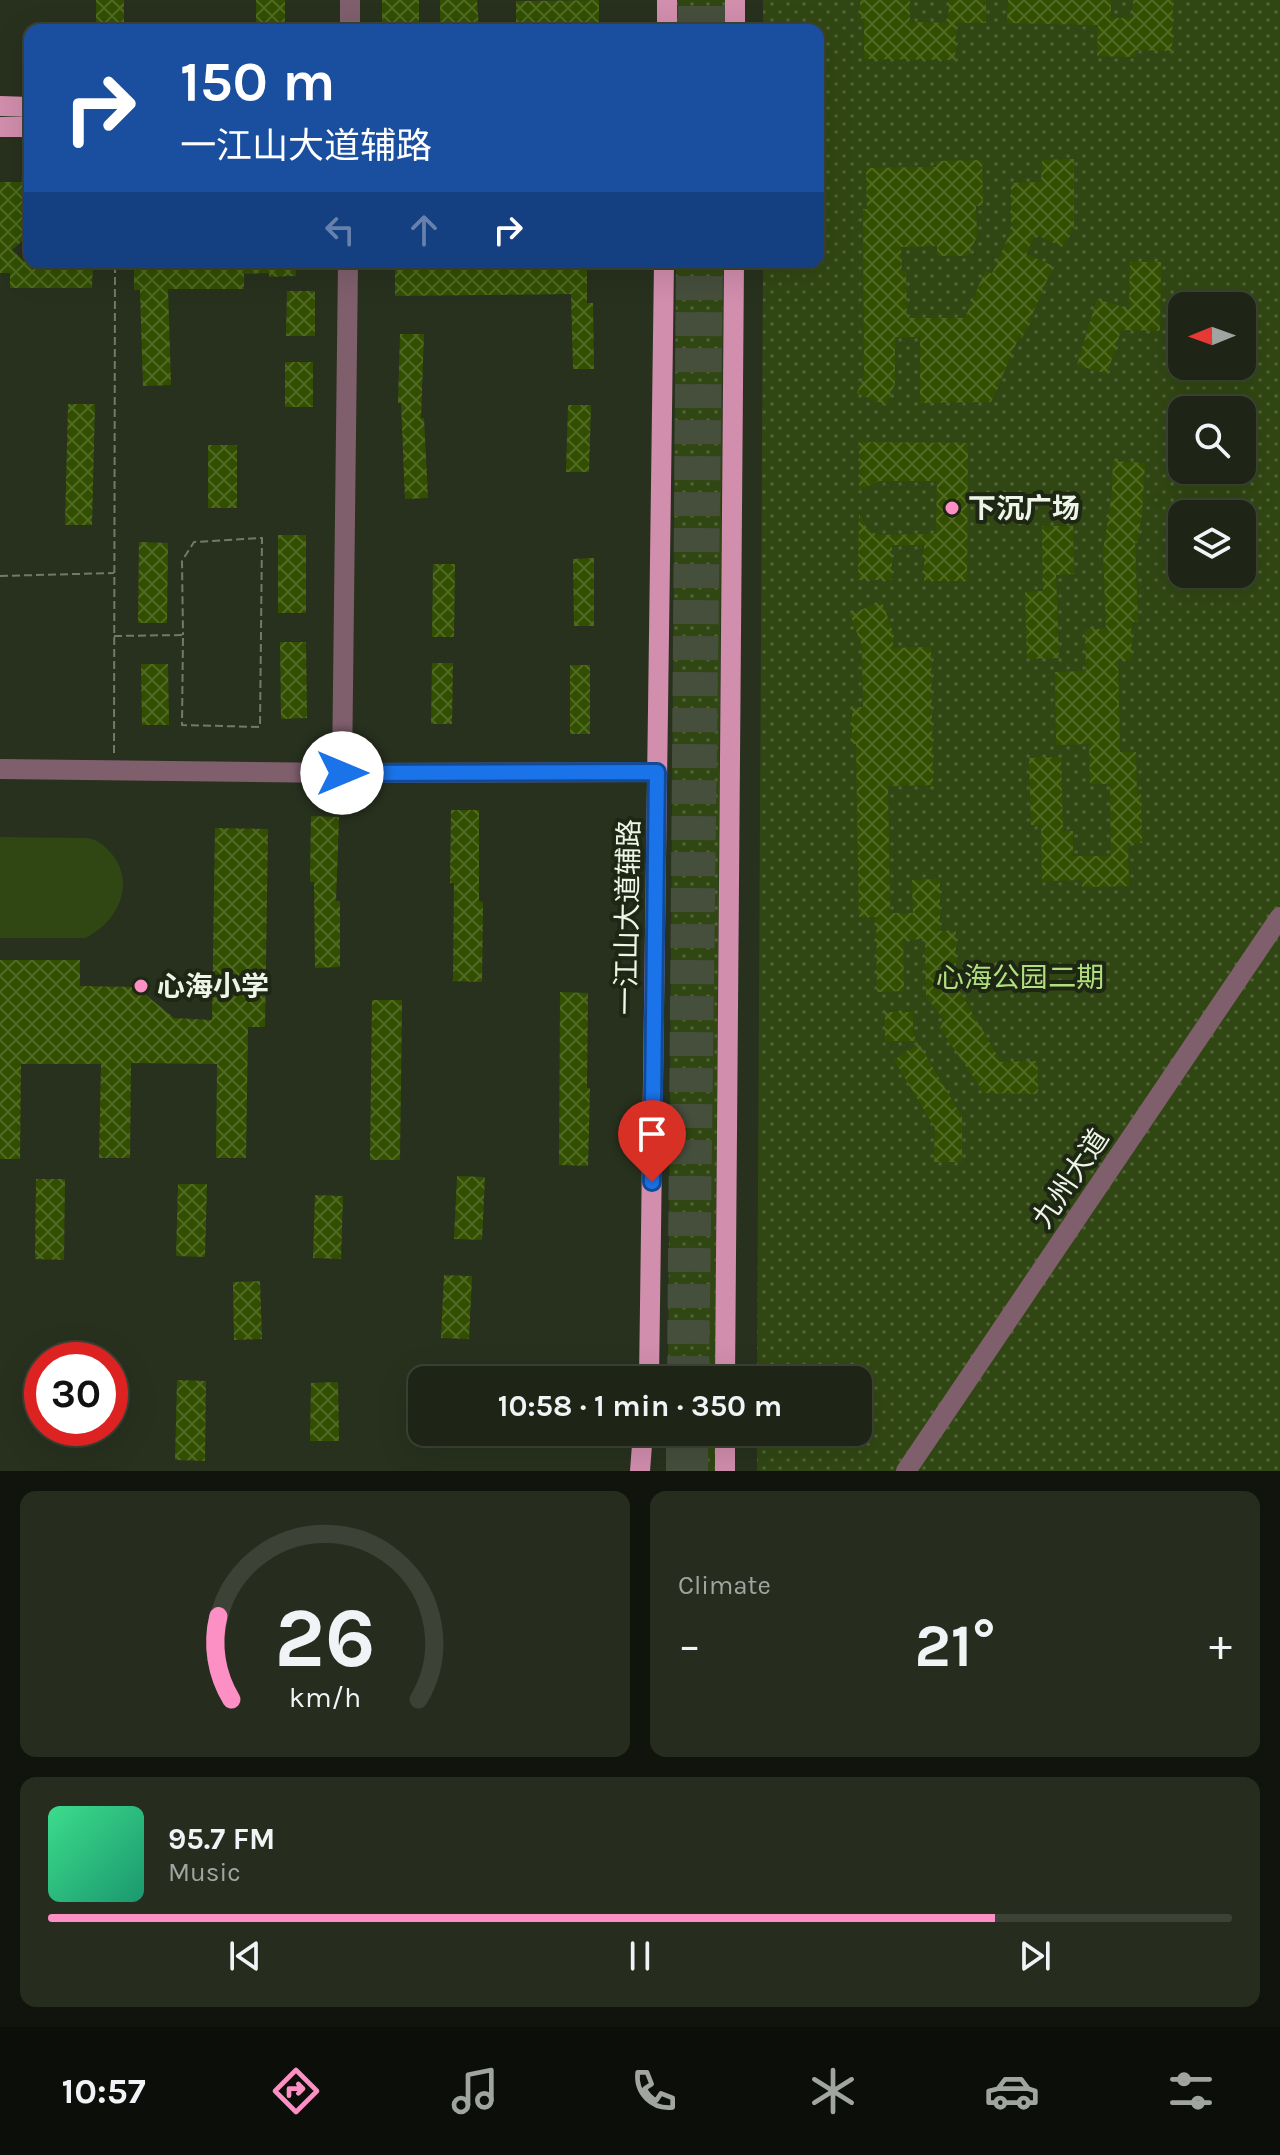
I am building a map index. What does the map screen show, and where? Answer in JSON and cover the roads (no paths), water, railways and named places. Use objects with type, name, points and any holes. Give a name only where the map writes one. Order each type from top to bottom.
[{"type":"main road","points":[[667,0],[667,24]]},
{"type":"main road","points":[[735,0],[735,24]]},
{"type":"main road","points":[[0,106],[24,107]]},
{"type":"main road","points":[[0,127],[24,127]]},
{"type":"main road","name":"一江山大道辅路","points":[[649,1366],[664,268]]},
{"type":"main road","points":[[725,1366],[734,268]]},
{"type":"main road","points":[[640,1471],[642,1446]]},
{"type":"main road","points":[[649,1446],[649,1471]]},
{"type":"main road","points":[[725,1446],[725,1471]]},
{"type":"street","points":[[350,0],[350,24]]},
{"type":"street","points":[[342,773],[348,268]]},
{"type":"street","points":[[0,769],[342,773],[657,772]]},
{"type":"street","name":"九州大道","points":[[906,1471],[1280,917]]},
{"type":"tunnel","points":[[690,0],[690,24]]},
{"type":"tunnel","points":[[714,0],[714,24]]},
{"type":"tunnel","points":[[679,1366],[688,268]]},
{"type":"tunnel","points":[[697,1366],[711,268]]},
{"type":"tunnel","points":[[678,1446],[678,1471]]},
{"type":"tunnel","points":[[696,1446],[696,1471]]},
{"type":"place","name":"下沉广场","points":[[952,508]]},
{"type":"place","name":"心海小学","points":[[141,986]]},
{"type":"park label","name":"心海公园二期","points":[[1020,977]]}]
